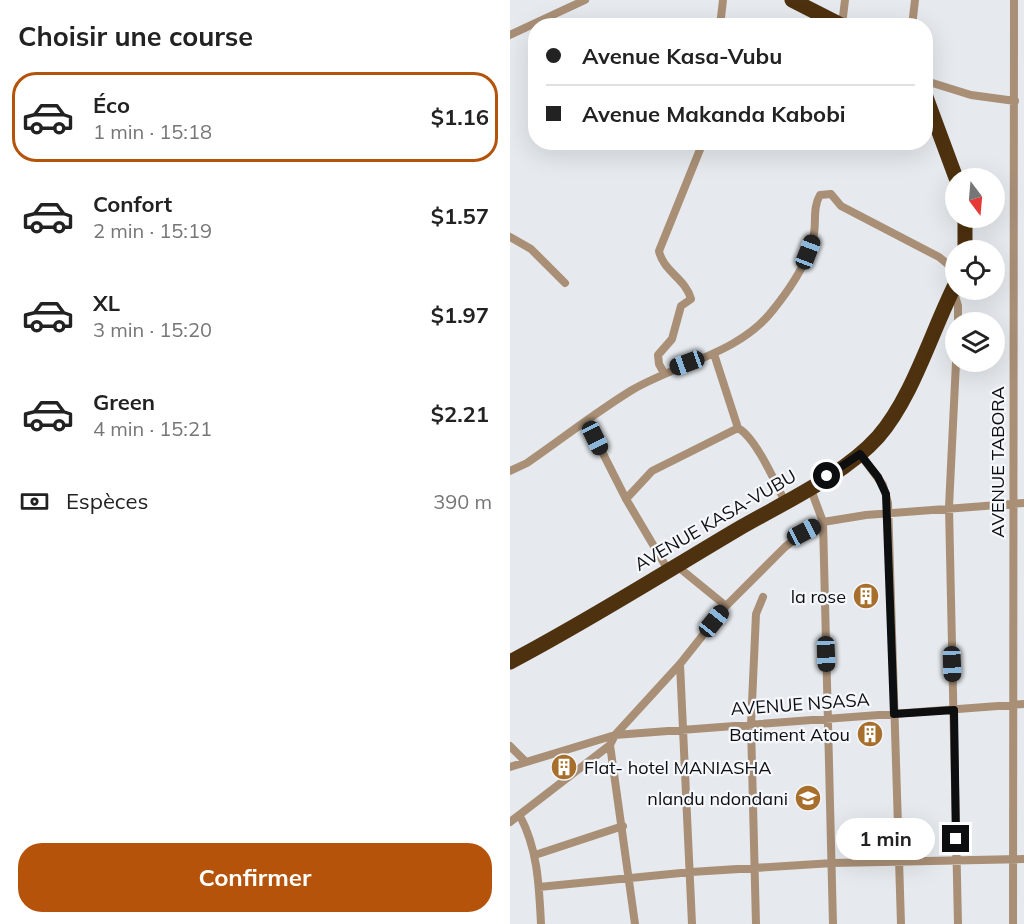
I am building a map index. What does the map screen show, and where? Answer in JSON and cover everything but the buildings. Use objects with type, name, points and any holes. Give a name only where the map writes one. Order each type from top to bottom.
[{"type":"highway","points":[[792,0],[829,18]]},
{"type":"highway","points":[[933,116],[952,168]]},
{"type":"highway","name":"AVENUE KASA-VUBU","points":[[510,662],[785,502],[860,454],[879,436],[894,414],[924,357],[948,300]]},
{"type":"street","points":[[546,18],[585,0]]},
{"type":"street","points":[[721,18],[723,0]]},
{"type":"street","points":[[844,18],[845,0]]},
{"type":"street","points":[[913,18],[915,0]]},
{"type":"street","name":"AVENUE TABORA","points":[[1013,924],[1019,705],[1014,503],[1014,0]]},
{"type":"street","points":[[510,35],[528,27]]},
{"type":"street","points":[[933,83],[976,96],[1015,101]]},
{"type":"street","points":[[664,372],[658,364],[658,355],[672,339],[681,306],[691,299],[680,278],[662,260],[659,251],[700,150]]},
{"type":"street","points":[[510,471],[527,464],[630,391],[664,372],[714,354],[754,330],[789,289],[804,264],[813,240],[818,200],[826,193],[842,207],[945,262]]},
{"type":"street","points":[[510,237],[531,249],[565,283]]},
{"type":"street","points":[[714,354],[738,428],[743,431],[759,454],[785,502]]},
{"type":"street","points":[[956,372],[949,507],[958,924]]},
{"type":"street","points":[[588,422],[626,499],[672,568],[726,606]]},
{"type":"street","points":[[626,499],[652,471],[738,428]]},
{"type":"street","points":[[860,454],[883,485],[888,514],[901,924]]},
{"type":"street","points":[[810,487],[823,522],[833,924]]},
{"type":"street","points":[[510,822],[610,745],[615,735],[680,664],[726,606],[785,547],[823,522],[949,507],[1024,503]]},
{"type":"street","points":[[756,924],[751,725],[756,614],[763,597]]},
{"type":"street","points":[[680,664],[692,924]]},
{"type":"street","name":"AVENUE NSASA","points":[[510,767],[615,735],[1019,705]]},
{"type":"street","points":[[610,745],[635,924]]},
{"type":"street","points":[[510,746],[525,761]]},
{"type":"street","points":[[520,816],[532,839],[539,887],[541,924]]},
{"type":"street","points":[[535,855],[623,826]]},
{"type":"street","points":[[539,887],[630,880],[691,872],[833,863],[1024,860]]},
{"type":"place","name":"la rose","points":[[866,596]]},
{"type":"place","name":"Batiment Atou","points":[[870,734]]},
{"type":"place","name":"Flat- hotel MANIASHA","points":[[564,767]]},
{"type":"place","name":"nlandu ndondani","points":[[808,798]]},
{"type":"route","points":[[827,476],[860,454],[883,485],[888,503],[894,714],[954,710],[956,839]]}]
